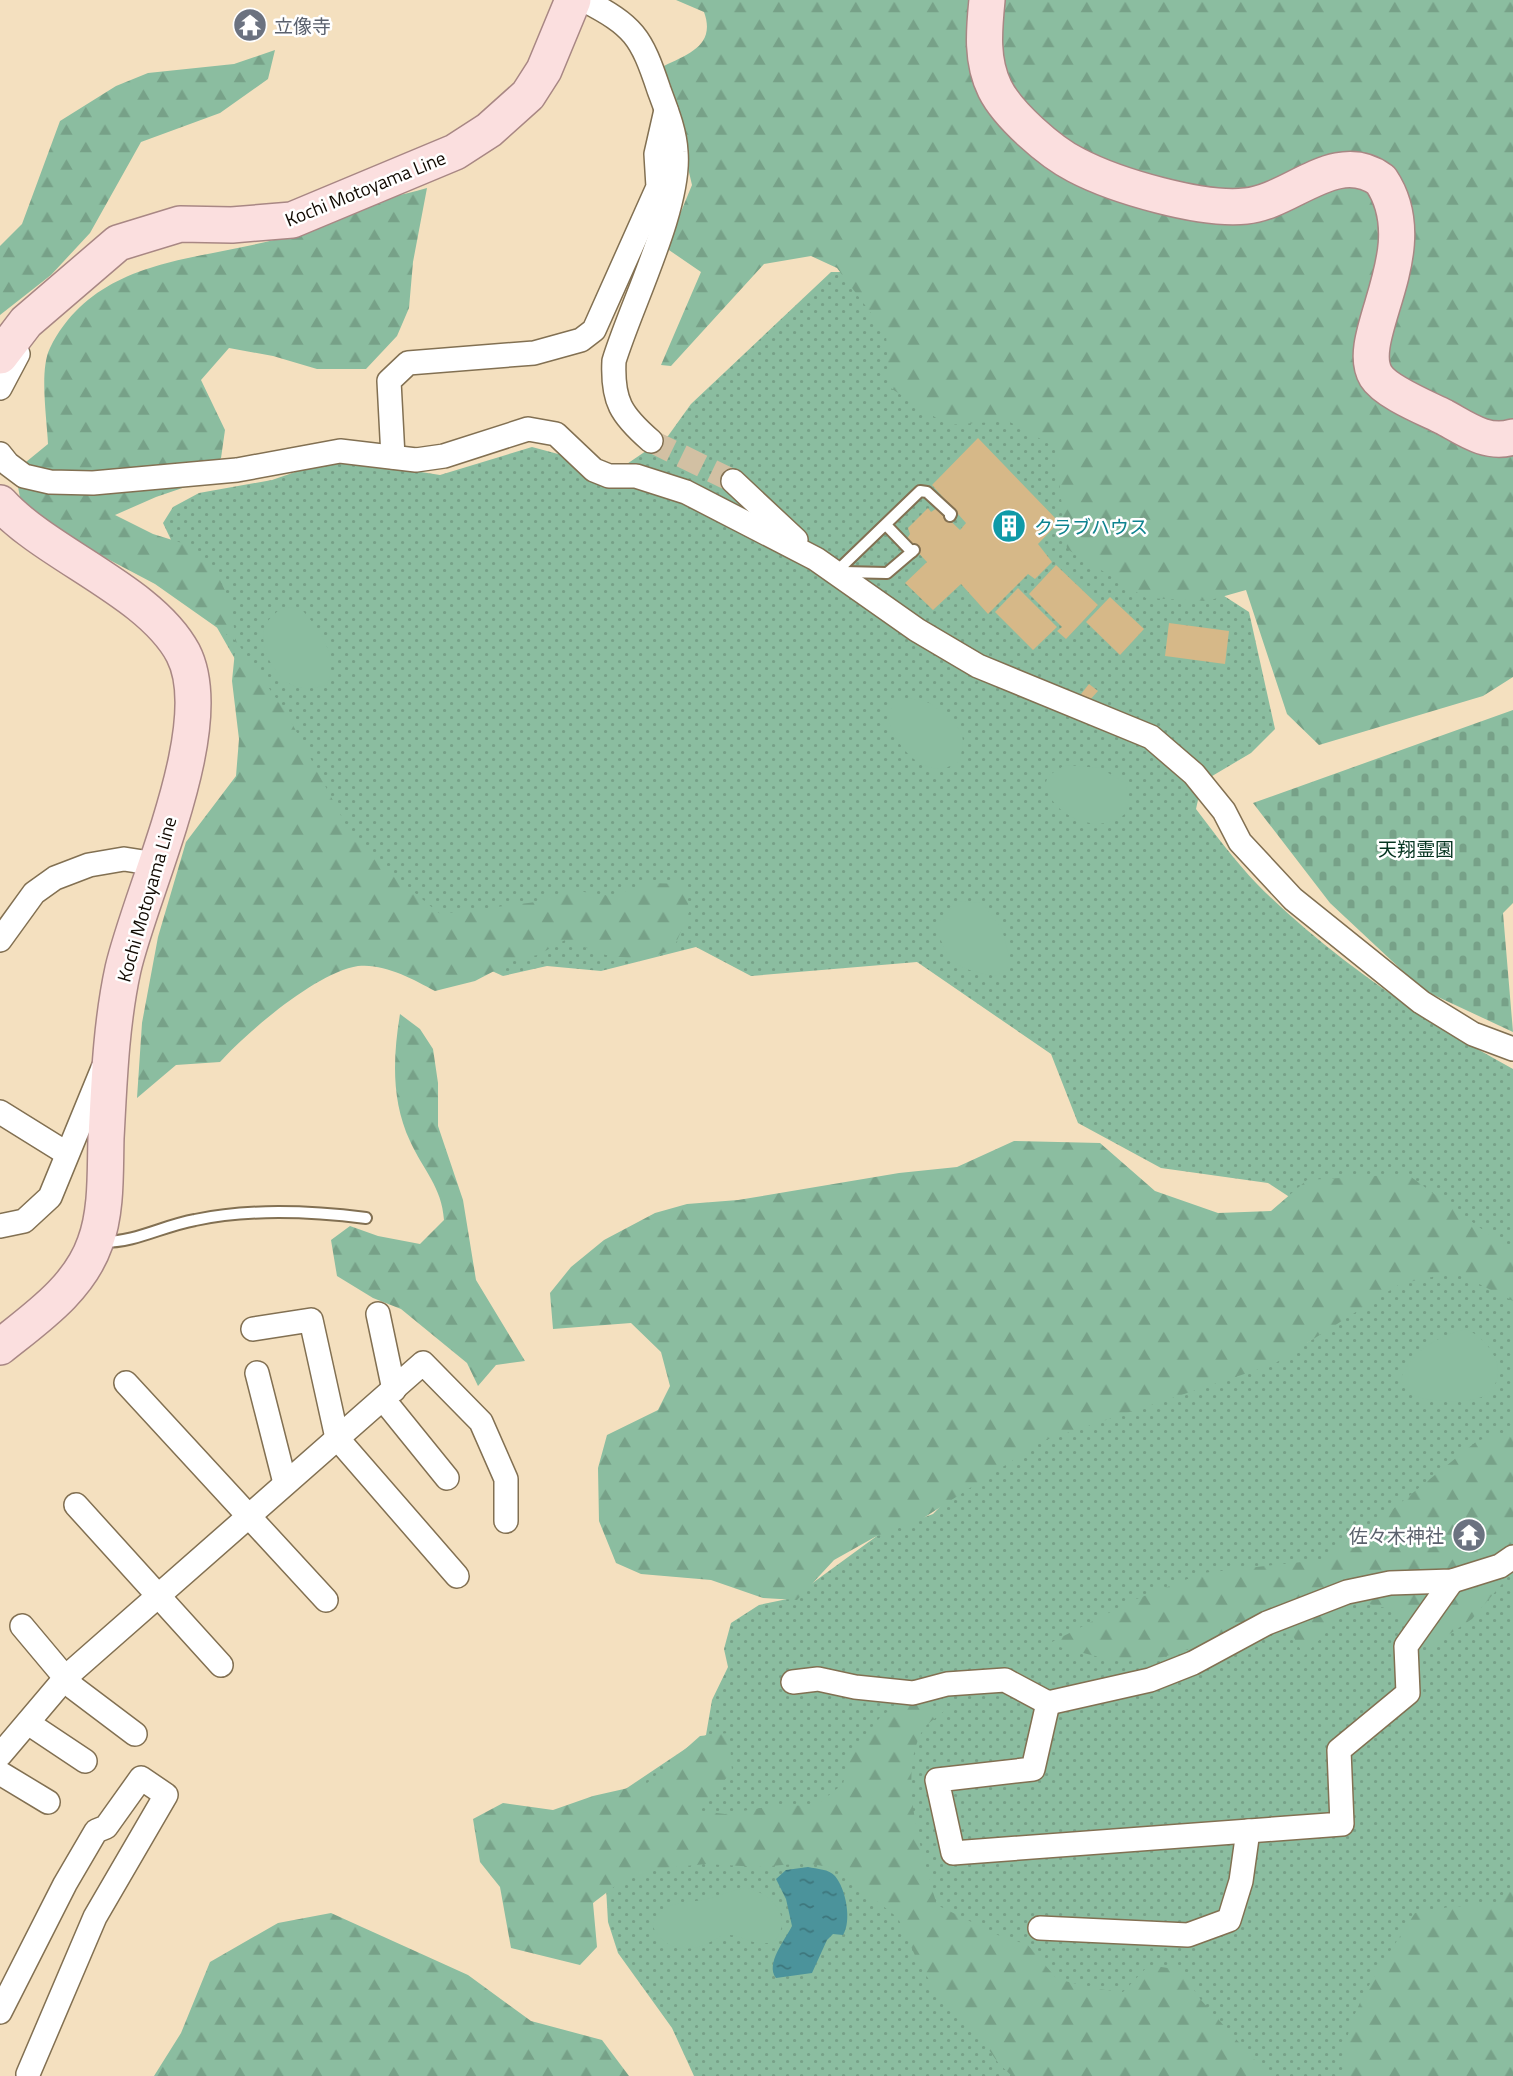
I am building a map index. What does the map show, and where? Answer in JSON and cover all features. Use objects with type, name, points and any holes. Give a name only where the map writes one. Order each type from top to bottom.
[{"type":"main road","name":"Kochi Motoyama Line","points":[[6,348],[26,322],[118,243],[180,224],[232,225],[292,220],[454,152],[489,131],[528,95],[544,70],[573,0]]},
{"type":"main road","points":[[987,0],[984,35],[986,60],[996,92],[1042,143],[1075,165],[1169,196],[1223,206],[1253,205],[1329,173],[1356,170],[1381,180],[1394,205],[1397,229],[1395,265],[1370,350],[1377,378],[1391,389],[1485,439],[1502,440],[1513,437]]},
{"type":"main road","name":"Kochi Motoyama Line","points":[[0,503],[23,523],[133,600],[170,635],[183,653],[196,707],[189,754],[123,969],[112,1047],[102,1210],[96,1242],[80,1270],[55,1303],[0,1347]]},
{"type":"street","points":[[584,0],[621,20],[643,44],[666,110],[677,153],[672,200],[614,361],[612,386],[619,407],[651,441]]},
{"type":"street","points":[[393,457],[389,381],[408,363],[534,353],[581,340],[594,330],[658,187],[656,154],[666,110]]},
{"type":"street","points":[[0,388],[18,354],[6,348]]},
{"type":"street","points":[[0,454],[24,476],[50,482],[93,483],[237,470],[340,451],[416,460],[444,456],[528,429],[556,434],[594,470],[608,476],[636,477],[686,492],[816,559],[917,630],[978,666],[1151,737],[1195,774],[1224,811],[1240,842],[1293,899],[1420,1002],[1473,1034],[1513,1049]]},
{"type":"street","points":[[733,481],[816,559]]},
{"type":"street","points":[[0,940],[34,893],[55,878],[89,865],[124,859],[156,864]]},
{"type":"street","points":[[0,1226],[24,1221],[50,1197],[112,1047]]},
{"type":"street","points":[[0,1112],[66,1153]]},
{"type":"street","points":[[378,1314],[389,1395],[447,1478]]},
{"type":"street","points":[[253,1329],[311,1320],[337,1438],[457,1576]]},
{"type":"street","points":[[0,1755],[67,1676],[423,1363],[481,1422],[506,1479],[506,1521]]},
{"type":"street","points":[[257,1373],[285,1483]]},
{"type":"street","points":[[126,1382],[250,1514],[326,1600]]},
{"type":"street","points":[[76,1505],[221,1665]]},
{"type":"street","points":[[793,1682],[818,1679],[855,1687],[913,1693],[947,1684],[1005,1680],[1048,1703],[1150,1680],[1193,1663],[1267,1623],[1347,1592],[1390,1583],[1452,1581],[1475,1576],[1513,1557]]},
{"type":"street","points":[[1048,1703],[1033,1769],[937,1780],[953,1853],[1342,1824],[1339,1750],[1408,1693],[1406,1646],[1452,1581]]},
{"type":"street","points":[[22,1626],[67,1676],[74,1688],[135,1734]]},
{"type":"street","points":[[28,1723],[85,1761]]},
{"type":"street","points":[[0,1773],[48,1802]]},
{"type":"street","points":[[0,2012],[65,1884],[96,1831],[106,1827],[141,1778],[166,1795],[95,1917],[28,2074]]},
{"type":"street","points":[[1040,1928],[1188,1935],[1229,1920],[1241,1881],[1248,1831]]},
{"type":"lane","points":[[836,571],[920,491],[927,492],[951,514],[950,516]]},
{"type":"lane","points":[[836,571],[887,573],[913,551],[886,525]]},
{"type":"lane","points":[[96,1242],[124,1242],[194,1220],[299,1210],[366,1218]]},
{"type":"green space","points":[[676,0],[1513,0],[1513,677],[1483,696],[1319,745],[1287,714],[1246,590],[1207,601],[1146,598],[1067,549],[1055,447],[1008,421],[947,425],[889,387],[886,333],[837,268],[811,256],[764,264],[671,366],[661,365],[701,272],[666,248],[692,185],[664,66],[698,47],[706,33],[707,23],[704,12]]},
{"type":"green space","points":[[275,50],[268,79],[220,113],[141,142],[90,233],[51,275],[0,315],[0,246],[22,224],[60,121],[116,86],[148,73],[234,64]]},
{"type":"green space","points":[[427,188],[413,262],[409,308],[397,336],[366,369],[317,369],[273,356],[229,348],[201,380],[225,430],[221,458],[197,483],[115,515],[153,534],[195,547],[218,576],[230,601],[236,641],[155,584],[66,537],[22,508],[15,471],[48,444],[44,381],[50,348],[71,317],[96,294],[125,278],[156,266],[291,235],[349,208]]},
{"type":"green space","points":[[831,272],[857,272],[1018,420],[1059,437],[1218,592],[1249,612],[1275,729],[1251,753],[1202,782],[1196,809],[1257,884],[1314,936],[1412,1009],[1513,1069],[1513,2076],[694,2076],[672,2028],[618,1953],[608,1922],[602,1818],[624,1790],[706,1735],[712,1700],[728,1667],[724,1649],[731,1623],[759,1605],[792,1598],[881,1533],[933,1514],[987,1459],[1237,1375],[1308,1342],[1366,1302],[1363,1245],[1268,1183],[1161,1168],[1078,1123],[1051,1054],[917,962],[751,976],[696,947],[601,971],[547,966],[503,976],[436,946],[403,926],[246,678],[163,523],[173,507],[199,493],[272,480],[348,454],[396,468],[440,475],[532,447],[618,470],[668,436],[691,404]]},
{"type":"green space","points":[[299,607],[320,633],[329,653],[331,664],[327,685],[315,688],[294,686],[274,669],[265,651],[264,632],[269,620],[281,608]]},
{"type":"green space","points":[[236,641],[287,714],[347,827],[373,858],[440,914],[536,902],[570,890],[612,896],[648,883],[683,884],[690,910],[673,950],[642,960],[606,955],[565,940],[538,955],[517,959],[475,981],[435,991],[388,969],[358,966],[323,979],[303,991],[247,1035],[220,1062],[176,1065],[137,1098],[142,1023],[158,937],[186,842],[236,776],[239,739],[232,681]]},
{"type":"green space","points":[[902,698],[922,700],[930,704],[957,726],[963,739],[960,760],[948,767],[936,769],[913,759],[896,738],[887,713]]},
{"type":"green space","name":"天翔霊園","points":[[1513,710],[1513,903],[1503,913],[1513,1032],[1423,990],[1330,903],[1253,803]]},
{"type":"green space","points":[[1065,765],[1100,768],[1125,783],[1129,797],[1126,813],[1103,823],[1078,820],[1067,814],[1057,806],[1045,785],[1048,776]]},
{"type":"green space","points":[[954,901],[982,903],[1002,929],[1011,965],[996,976],[962,967],[945,948],[935,925],[947,915]]},
{"type":"green space","points":[[400,1014],[420,1029],[433,1049],[438,1083],[438,1126],[463,1200],[476,1280],[525,1361],[496,1365],[478,1386],[467,1363],[401,1309],[373,1298],[337,1276],[331,1240],[350,1226],[378,1236],[420,1244],[444,1220],[436,1188],[410,1141],[399,1110],[395,1062]]},
{"type":"green space","points":[[1014,1141],[1100,1143],[1155,1191],[1218,1213],[1271,1211],[1307,1180],[1407,1174],[1513,1252],[1513,1301],[1455,1272],[1400,1284],[1274,1364],[1043,1441],[922,1519],[875,1537],[834,1560],[797,1600],[763,1598],[711,1580],[641,1574],[616,1563],[599,1521],[598,1468],[607,1435],[658,1410],[670,1386],[661,1352],[631,1323],[553,1329],[550,1293],[571,1267],[604,1240],[655,1213],[687,1204],[738,1200],[899,1173],[957,1167]]},
{"type":"green space","points":[[1466,1329],[1483,1340],[1495,1357],[1498,1376],[1495,1386],[1487,1394],[1472,1400],[1439,1401],[1408,1392],[1401,1378],[1419,1352],[1436,1340]]},
{"type":"green space","points":[[1513,1430],[1513,1571],[1472,1619],[1430,1647],[1394,1610],[1356,1601],[1304,1656],[1292,1634],[1250,1629],[1151,1661],[1099,1657],[1048,1644],[1134,1600],[1203,1573],[1320,1560],[1378,1521],[1477,1441]]},
{"type":"green space","points":[[918,1700],[945,1710],[924,1728],[916,1747],[912,1768],[914,1816],[937,1905],[1004,1938],[1027,1944],[1057,1979],[1123,1992],[1149,1965],[1180,1970],[1201,2000],[1269,2076],[1012,2076],[999,2064],[974,2029],[942,2001],[918,1962],[898,1918],[835,1868],[805,1863],[759,1867],[706,1864],[655,1869],[619,1883],[593,1903],[597,1947],[580,1965],[511,1948],[500,1887],[480,1862],[473,1819],[503,1803],[553,1810],[593,1796],[646,1784],[700,1736],[729,1733],[732,1771],[700,1811],[725,1814],[779,1805],[815,1806],[843,1784],[850,1754],[883,1714]]},
{"type":"green space","points":[[1513,1883],[1513,2076],[1344,2076],[1344,2054],[1356,2011],[1378,1970],[1415,1913],[1449,1907],[1500,1904]]},
{"type":"green space","points":[[745,1888],[755,1890],[777,1907],[782,1924],[774,1942],[759,1943],[726,1935],[701,1946],[686,1949],[666,1943],[652,1925],[657,1916],[669,1906]]},
{"type":"green space","points":[[331,1913],[468,1975],[531,2021],[602,2040],[629,2076],[154,2076],[181,2033],[210,1962],[278,1923]]},
{"type":"water","points":[[808,1867],[830,1872],[839,1882],[846,1905],[846,1929],[843,1935],[833,1934],[827,1940],[812,1973],[776,1978],[773,1972],[774,1959],[792,1926],[786,1899],[776,1879],[786,1870]]},
{"type":"building","name":"立像寺","points":[[258,11],[261,35],[242,38],[239,14]]},
{"type":"building","name":"クラブハウス","points":[[978,438],[1059,522],[1038,544],[1052,562],[1035,579],[1028,574],[988,614],[961,584],[933,610],[905,583],[927,562],[906,540],[910,534],[908,528],[928,508],[931,512],[937,508],[960,530],[966,523],[932,485]]},
{"type":"building","points":[[1056,565],[1098,605],[1066,639],[1057,631],[1062,627],[1029,594]]},
{"type":"building","points":[[1018,588],[1057,627],[1033,650],[995,612]]},
{"type":"building","points":[[1110,597],[1144,629],[1120,655],[1086,622]]},
{"type":"building","points":[[1169,623],[1229,631],[1225,664],[1165,656]]},
{"type":"building","points":[[1089,684],[1098,691],[1089,701],[1081,694]]},
{"type":"building","name":"佐々木神社","points":[[1469,1520],[1484,1536],[1470,1550],[1454,1533]]},
{"type":"tunnel","points":[[651,441],[733,481]]},
{"type":"place","name":"立像寺","points":[[250,25]]},
{"type":"place","name":"クラブハウス","points":[[1009,526]]},
{"type":"place","name":"佐々木神社","points":[[1469,1535]]}]
